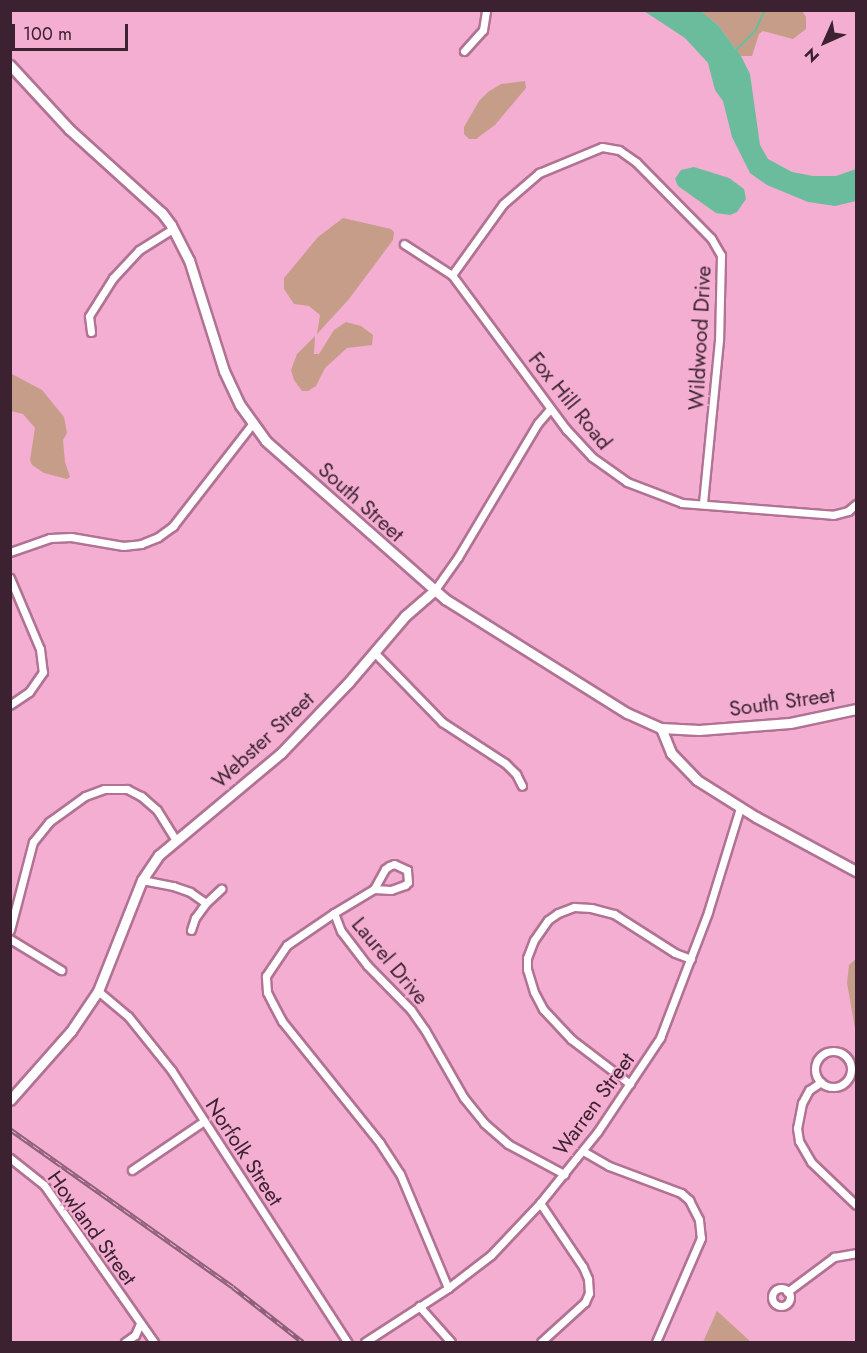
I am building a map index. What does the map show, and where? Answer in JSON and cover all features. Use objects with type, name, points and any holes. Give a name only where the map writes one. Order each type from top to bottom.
[{"type":"street","points":[[464,51],[483,30],[486,10]]},
{"type":"street","name":"South Street","points":[[10,65],[64,125],[162,213],[173,229],[189,260],[224,371],[252,424],[266,441],[434,591],[460,610],[627,713],[661,728],[699,730],[786,723],[821,718],[856,709]]},
{"type":"street","name":"Wildwood Drive","points":[[452,276],[503,204],[539,173],[602,147],[616,148],[636,162],[711,238],[721,255],[718,340],[703,504]]},
{"type":"street","points":[[91,332],[88,316],[113,278],[139,250],[173,229]]},
{"type":"street","name":"Fox Hill Road","points":[[404,244],[452,276],[550,409],[587,452],[615,475],[639,488],[672,500],[703,504],[832,515],[843,513],[856,504]]},
{"type":"street","name":"Webster Street","points":[[10,1100],[71,1031],[98,991],[142,880],[159,855],[175,839],[281,753],[322,712],[405,616],[434,591],[458,557],[538,423],[550,409]]},
{"type":"street","points":[[10,552],[50,538],[71,537],[123,546],[141,544],[158,537],[173,526],[252,424]]},
{"type":"street","points":[[10,578],[40,650],[43,672],[30,692],[10,705]]},
{"type":"street","points":[[374,652],[442,722],[505,763],[516,774],[522,786]]},
{"type":"street","points":[[661,728],[667,747],[688,772],[740,808],[856,871]]},
{"type":"street","points":[[10,930],[33,842],[50,822],[85,796],[104,789],[127,789],[141,796],[157,810],[175,839]]},
{"type":"street","name":"Warren Street","points":[[365,1342],[448,1288],[491,1255],[540,1203],[584,1151],[660,1038],[691,959],[740,808]]},
{"type":"street","points":[[334,913],[374,889],[389,866],[394,864],[407,870],[408,882],[405,885],[391,890],[374,889]]},
{"type":"street","points":[[142,880],[190,892],[206,903]]},
{"type":"street","points":[[191,930],[195,918],[206,903],[221,889]]},
{"type":"street","points":[[630,1084],[571,1039],[543,1009],[534,992],[527,969],[527,958],[534,940],[548,920],[558,913],[574,907],[591,908],[614,914],[675,953],[691,959]]},
{"type":"street","name":"Laurel Drive","points":[[448,1288],[400,1174],[380,1143],[282,1021],[267,992],[266,976],[287,945],[334,913],[341,932],[367,964],[411,1010],[464,1098],[484,1123],[508,1144],[564,1174]]},
{"type":"street","points":[[10,939],[61,970]]},
{"type":"street","name":"Norfolk Street","points":[[98,991],[118,1007],[144,1035],[172,1071],[347,1342]]},
{"type":"street","points":[[821,1082],[816,1066],[822,1055],[832,1051],[844,1055],[851,1064],[848,1080],[837,1086],[821,1082],[809,1090],[802,1103],[797,1128],[799,1141],[811,1162],[856,1205]]},
{"type":"street","points":[[132,1170],[204,1121]]},
{"type":"street","points":[[584,1151],[609,1166],[681,1193],[688,1200],[699,1220],[701,1238],[656,1342]]},
{"type":"street","name":"Howland Street","points":[[10,1158],[44,1185],[154,1342]]},
{"type":"street","points":[[540,1203],[583,1267],[588,1280],[589,1293],[585,1302],[541,1342]]},
{"type":"street","points":[[788,1292],[834,1257],[856,1253]]},
{"type":"street","points":[[419,1306],[451,1342]]},
{"type":"street","points":[[126,1342],[135,1335],[141,1324]]},
{"type":"shaded area","points":[[644,11],[701,11],[718,25],[741,56],[750,74],[760,145],[768,159],[792,172],[813,176],[836,176],[856,169],[856,201],[835,206],[808,202],[767,185],[750,173],[732,137],[723,101],[715,90],[708,63],[685,38]]},
{"type":"shaded area","points":[[701,11],[802,11],[806,17],[806,29],[793,39],[763,31],[759,34],[752,56],[741,56],[718,25]]},
{"type":"shaded area","points":[[525,81],[526,88],[495,125],[476,139],[469,139],[464,134],[464,127],[479,101],[488,92],[501,84]]},
{"type":"shaded area","points":[[694,167],[729,178],[744,189],[746,199],[737,212],[730,215],[716,213],[678,186],[675,179],[681,170]]},
{"type":"shaded area","points":[[343,218],[391,229],[394,232],[393,240],[349,299],[317,334],[320,315],[309,306],[294,304],[284,289],[284,278],[318,237]]},
{"type":"shaded area","points":[[346,322],[361,326],[373,335],[372,345],[347,348],[325,368],[316,386],[308,391],[302,391],[294,380],[291,370],[297,354],[315,336],[314,354],[319,354],[334,330]]},
{"type":"shaded area","points":[[10,373],[42,390],[64,417],[67,433],[63,440],[65,462],[70,477],[67,479],[44,473],[32,465],[30,460],[35,428],[23,414],[11,411]]},
{"type":"shaded area","points":[[856,959],[856,1034],[847,983],[849,965]]},
{"type":"shaded area","points":[[717,1311],[751,1342],[703,1342]]},
{"type":"waterway","points":[[735,51],[755,31],[765,10]]},
{"type":"railway","points":[[10,1129],[233,1287],[303,1342]]}]
